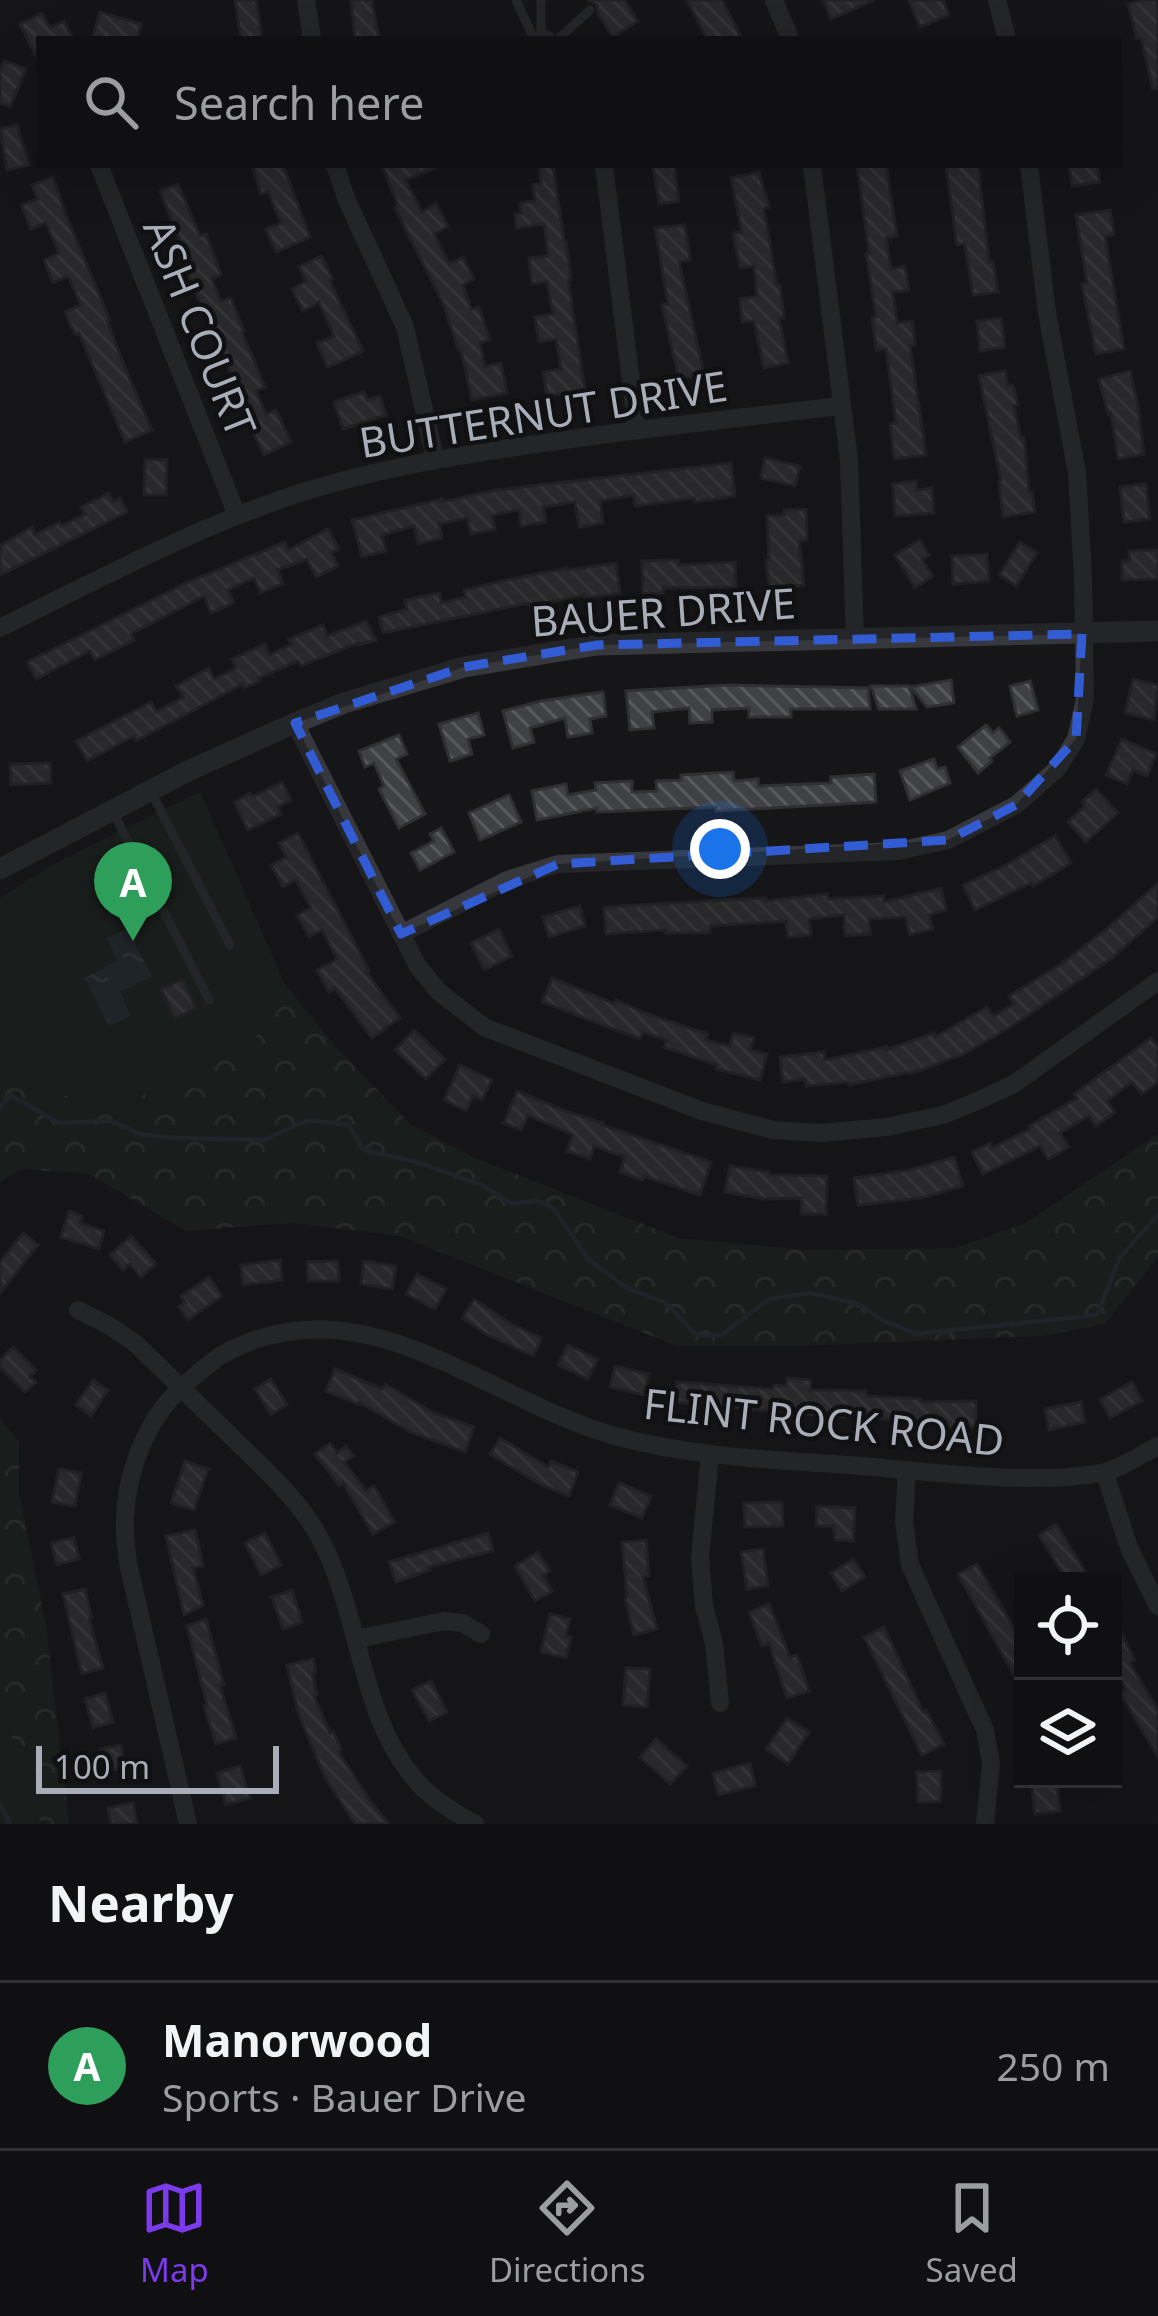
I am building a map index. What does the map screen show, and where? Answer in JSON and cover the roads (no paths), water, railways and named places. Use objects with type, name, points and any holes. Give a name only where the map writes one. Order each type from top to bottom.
[{"type":"street","points":[[306,0],[312,36]]},
{"type":"street","points":[[774,0],[789,36]]},
{"type":"street","points":[[997,0],[1006,36]]},
{"type":"street","name":"ASH COURT","points":[[100,168],[237,515]]},
{"type":"street","points":[[335,168],[405,327],[435,458]]},
{"type":"street","points":[[604,168],[637,430]]},
{"type":"street","points":[[812,168],[849,460],[855,639]]},
{"type":"street","points":[[401,934],[507,880],[558,864],[898,850],[948,840],[1016,805],[1057,769],[1076,739],[1085,699],[1083,576],[1077,472],[1047,313],[1029,168]]},
{"type":"street","name":"BUTTERNUT DRIVE","points":[[0,628],[185,537],[304,492],[435,458],[841,406]]},
{"type":"street","name":"BAUER DRIVE","points":[[1,864],[295,723],[464,667],[597,645],[1158,632]]},
{"type":"street","points":[[295,723],[417,965],[438,991],[484,1027],[702,1111],[773,1130],[820,1133],[887,1127],[944,1115],[1014,1084],[1158,981]]},
{"type":"street","points":[[78,1310],[135,1343],[278,1482],[316,1531],[337,1572],[365,1679],[386,1733],[421,1785],[442,1805],[475,1824]]},
{"type":"street","name":"FLINT ROCK ROAD","points":[[188,1824],[128,1563],[124,1521],[130,1478],[160,1413],[182,1387],[222,1354],[265,1336],[308,1328],[351,1330],[391,1340],[587,1427],[710,1454],[1044,1478],[1105,1472],[1158,1445]]},
{"type":"street","points":[[710,1454],[700,1558],[720,1703]]},
{"type":"street","points":[[907,1470],[904,1521],[910,1565],[985,1730],[991,1763],[985,1824]]},
{"type":"street","points":[[1105,1472],[1129,1548],[1158,1606]]},
{"type":"street","points":[[358,1639],[444,1621],[463,1623],[481,1634]]},
{"type":"lane","points":[[516,0],[538,36]]},
{"type":"lane","points":[[540,36],[541,0]]},
{"type":"lane","points":[[561,36],[590,10]]},
{"type":"lane","points":[[150,790],[230,945]]},
{"type":"lane","points":[[112,810],[209,1000]]},
{"type":"water","points":[[127,929],[152,976],[120,992],[131,1016],[109,1026],[85,978],[117,961],[107,938]]},
{"type":"waterway","points":[[0,1107],[10,1095],[59,1123],[112,1121],[139,1134],[176,1138],[264,1140],[308,1120],[349,1125],[363,1150],[417,1162],[481,1185],[513,1204],[537,1200],[554,1209],[588,1259],[627,1288],[666,1303],[697,1336],[722,1335],[769,1299],[810,1293],[859,1304],[916,1334],[1097,1315],[1120,1257],[1158,1215]]},
{"type":"waterway","points":[[0,1804],[10,1824]]},
{"type":"place","name":"Manorwood","points":[[133,941]]}]
